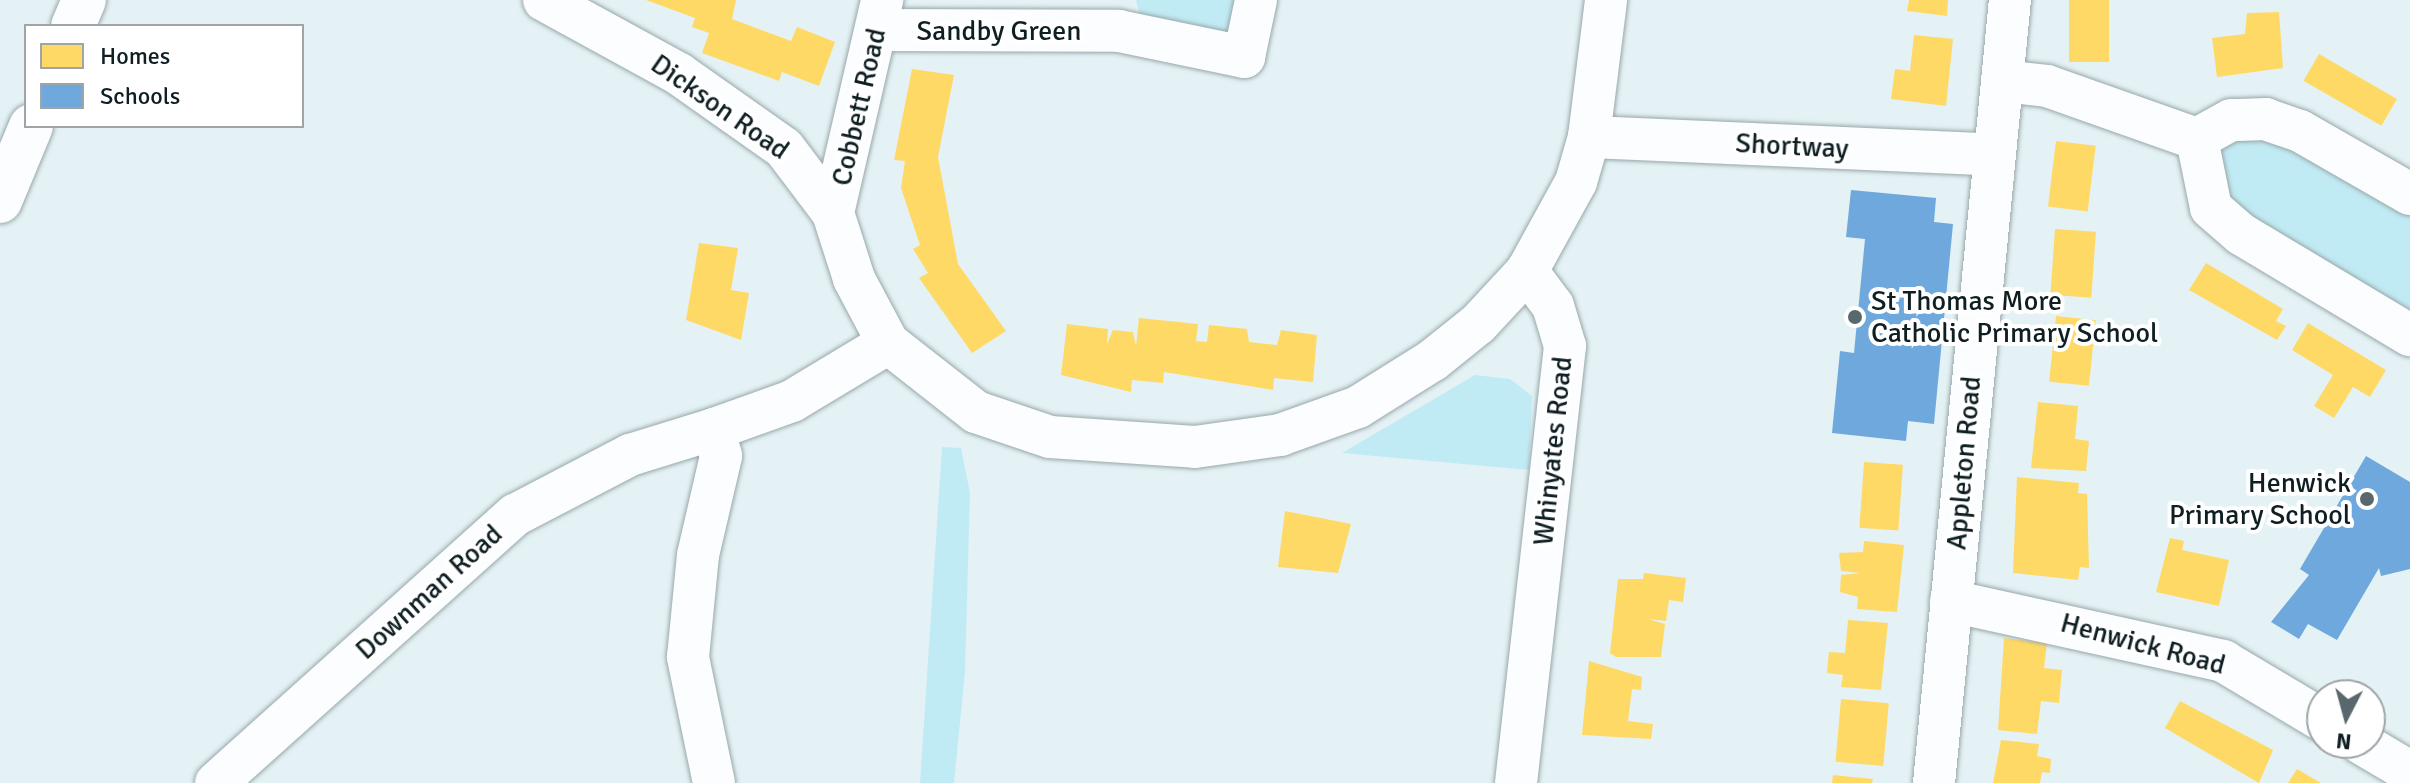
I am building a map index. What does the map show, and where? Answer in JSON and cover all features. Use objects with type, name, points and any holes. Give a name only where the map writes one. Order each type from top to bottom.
[{"type":"highway","points":[[74,24],[84,0]]},
{"type":"highway","points":[[0,201],[30,128]]},
{"type":"street","name":"Dickson Road","points":[[544,0],[679,74],[773,140],[811,178],[833,213],[854,279],[888,343],[976,412],[1035,432],[1110,446],[1195,447],[1280,435],[1358,407],[1478,324],[1527,271]]},
{"type":"street","name":"Sandby Green","points":[[880,15],[1122,16],[1244,57],[1256,0]]},
{"type":"street","points":[[1527,271],[1576,182],[1589,137],[1606,0]]},
{"type":"street","name":"Appleton Road","points":[[1934,783],[2010,0]]},
{"type":"street","name":"Cobbett Road","points":[[833,213],[880,15]]},
{"type":"street","points":[[2002,81],[2047,86],[2197,139],[2231,120],[2266,119],[2300,131],[2410,194]]},
{"type":"street","name":"Shortway","points":[[1589,137],[1994,155]]},
{"type":"street","points":[[2197,139],[2211,208],[2241,234],[2410,335]]},
{"type":"street","name":"Whinyates Road","points":[[1516,783],[1565,346],[1553,306],[1527,271]]},
{"type":"street","name":"Downman Road","points":[[216,783],[454,562],[515,515],[630,455],[792,401],[888,343]]},
{"type":"street","points":[[714,429],[721,456],[698,555],[688,657],[714,783]]},
{"type":"street","name":"Henwick Road","points":[[1951,601],[2223,661],[2306,710]]},
{"type":"street","points":[[2386,758],[2410,772]]},
{"type":"shaded area","points":[[1136,0],[1243,0],[1234,29],[1220,38],[1142,22]]},
{"type":"shaded area","points":[[2270,134],[2410,210],[2410,320],[2225,201],[2219,152],[2231,138]]},
{"type":"shaded area","points":[[1475,375],[1510,379],[1532,396],[1529,470],[1342,453]]},
{"type":"shaded area","points":[[942,447],[961,448],[970,493],[965,672],[954,783],[920,783]]},
{"type":"building: Homes","points":[[646,0],[736,0],[732,19],[791,41],[797,27],[835,42],[819,86],[782,72],[779,81],[702,53],[709,33],[692,27],[695,18]]},
{"type":"building: Homes","points":[[1909,0],[1948,0],[1947,16],[1907,11]]},
{"type":"building: Homes","points":[[2069,0],[2109,0],[2109,62],[2069,62]]},
{"type":"building: Homes","points":[[2279,12],[2283,68],[2217,77],[2212,38],[2245,34],[2247,13]]},
{"type":"building: Homes","points":[[1914,35],[1953,39],[1946,106],[1891,99],[1895,69],[1910,71]]},
{"type":"building: Homes","points":[[2319,54],[2397,99],[2381,126],[2304,81]]},
{"type":"building: Homes","points":[[912,69],[954,75],[938,157],[958,264],[1006,331],[972,353],[919,278],[928,273],[913,249],[920,245],[901,188],[905,161],[894,160]]},
{"type":"building: Homes","points":[[2056,141],[2096,146],[2088,211],[2048,207]]},
{"type":"building: Homes","points":[[2055,229],[2096,232],[2091,298],[2050,295]]},
{"type":"building: Homes","points":[[699,243],[738,248],[731,290],[749,293],[741,340],[686,320]]},
{"type":"building: Homes","points":[[2206,263],[2283,309],[2276,321],[2286,326],[2277,340],[2189,290]]},
{"type":"building: Homes","points":[[2056,316],[2096,320],[2089,386],[2049,382]]},
{"type":"building: Homes","points":[[1139,318],[1198,324],[1196,341],[1207,342],[1209,325],[1247,329],[1249,342],[1277,345],[1281,330],[1317,335],[1313,382],[1274,378],[1273,390],[1164,372],[1163,383],[1132,380],[1131,392],[1061,375],[1067,324],[1108,329],[1107,344],[1113,330],[1133,332],[1136,346]]},
{"type":"building: Homes","points":[[2308,323],[2386,370],[2370,397],[2353,387],[2334,418],[2314,406],[2333,375],[2292,350]]},
{"type":"building: Homes","points":[[2038,402],[2078,406],[2075,439],[2089,441],[2086,471],[2031,468]]},
{"type":"building: Homes","points":[[1864,462],[1903,465],[1898,531],[1859,528]]},
{"type":"building: Homes","points":[[2017,477],[2079,483],[2078,493],[2087,494],[2089,568],[2080,567],[2078,580],[2013,573]]},
{"type":"building: Homes","points":[[1285,511],[1351,524],[1338,573],[1278,567]]},
{"type":"building: Homes","points":[[2170,538],[2184,541],[2182,550],[2229,560],[2219,606],[2156,592]]},
{"type":"building: Homes","points":[[1864,541],[1904,545],[1897,612],[1857,609],[1858,597],[1840,592],[1841,575],[1861,573],[1841,571],[1839,553],[1863,552]]},
{"type":"building: Homes","points":[[1644,573],[1686,578],[1683,602],[1669,600],[1666,621],[1648,619],[1665,624],[1661,657],[1616,657],[1610,653],[1618,579],[1643,579]]},
{"type":"building: Homes","points":[[1848,620],[1888,623],[1881,690],[1841,687],[1843,675],[1827,673],[1829,652],[1845,653]]},
{"type":"building: Homes","points":[[2004,638],[2047,643],[2044,668],[2062,670],[2059,703],[2041,701],[2037,734],[1998,730]]},
{"type":"building: Homes","points":[[1589,661],[1642,677],[1641,690],[1632,689],[1628,721],[1653,724],[1651,739],[1582,735]]},
{"type":"building: Homes","points":[[1841,699],[1889,703],[1883,766],[1836,762]]},
{"type":"building: Homes","points":[[2180,701],[2273,750],[2259,783],[2165,728]]},
{"type":"building: Homes","points":[[2001,740],[2039,744],[2037,756],[2051,759],[2050,773],[2042,772],[2040,783],[1993,783]]},
{"type":"building: Homes","points":[[2297,769],[2321,783],[2288,783]]},
{"type":"building: Homes","points":[[1833,775],[1873,779],[1872,783],[1832,783]]},
{"type":"building: Schools","points":[[1851,190],[1936,198],[1934,222],[1953,224],[1934,424],[1908,421],[1906,441],[1832,433],[1840,351],[1854,353],[1865,239],[1846,237]]},
{"type":"building: Schools","points":[[2366,456],[2410,482],[2410,569],[2381,576],[2379,568],[2337,640],[2308,624],[2299,639],[2271,622],[2309,575],[2300,569]]},
{"type":"place","name":"St Thomas More Catholic Primary School","points":[[1855,317]]},
{"type":"place","name":"Henwick Primary School","points":[[2367,499]]}]
